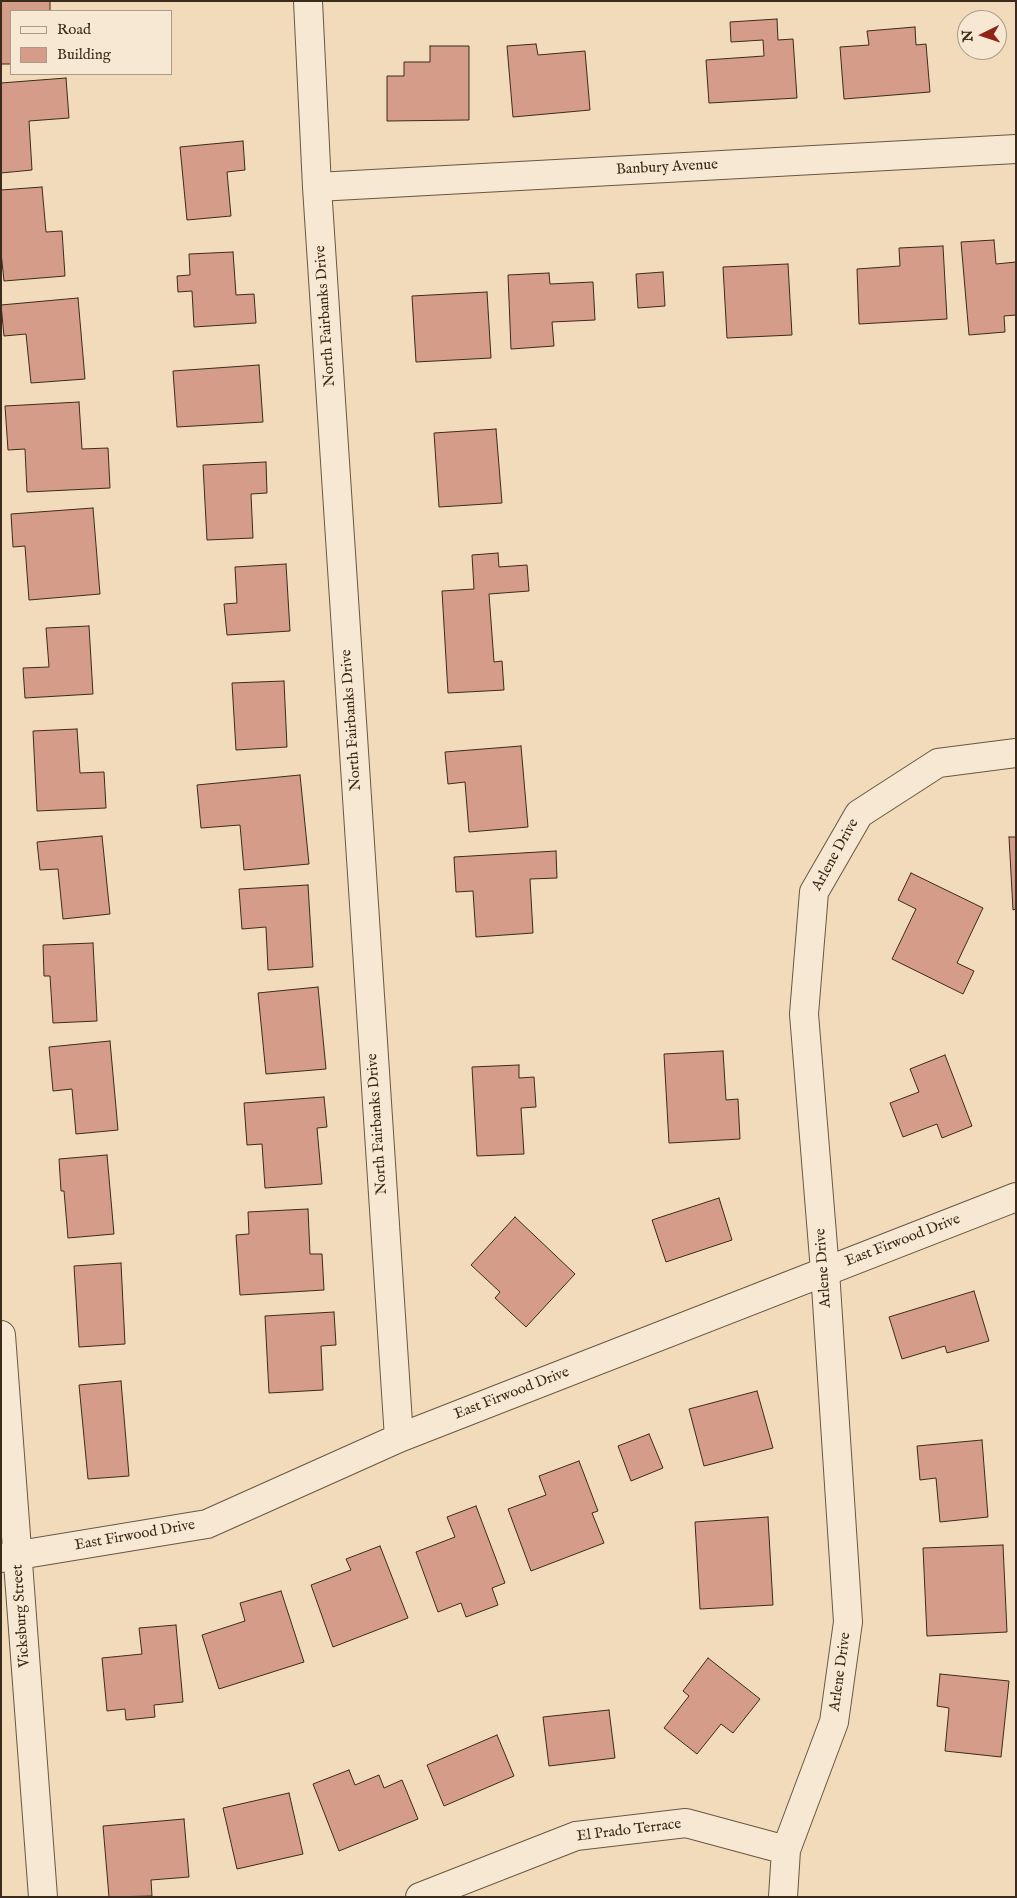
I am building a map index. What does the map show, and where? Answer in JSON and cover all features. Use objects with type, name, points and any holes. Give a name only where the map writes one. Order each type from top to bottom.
[{"type":"street","name":"North Fairbanks Drive","points":[[308,1],[317,187],[399,1438]]},
{"type":"street","name":"Banbury Avenue","points":[[317,187],[1016,149]]},
{"type":"street","name":"Arlene Drive","points":[[783,1897],[786,1850],[834,1722],[848,1622],[825,1271],[804,1014],[814,892],[859,814],[938,763],[1016,753]]},
{"type":"street","name":"East Firwood Drive","points":[[9,1557],[207,1524],[399,1438],[1016,1197]]},
{"type":"street","name":"Vicksburg Street","points":[[1,1335],[9,1557],[43,1897]]},
{"type":"street","name":"El Prado Terrace","points":[[420,1897],[576,1836],[686,1823],[786,1850]]},
{"type":"building","points":[[1,1],[50,1],[50,10],[10,10],[10,64],[1,64]]},
{"type":"building","points":[[777,19],[778,40],[793,39],[797,98],[709,103],[706,60],[764,56],[763,40],[731,42],[730,22]]},
{"type":"building","points":[[915,27],[916,45],[926,44],[930,92],[844,99],[840,47],[869,45],[867,31]]},
{"type":"building","points":[[536,44],[538,55],[585,51],[590,110],[513,117],[507,46]]},
{"type":"building","points":[[430,46],[469,46],[469,120],[387,121],[387,76],[404,76],[404,62],[430,62]]},
{"type":"building","points":[[66,78],[69,118],[29,121],[32,170],[1,173],[1,83]]},
{"type":"building","points":[[243,141],[245,170],[227,172],[231,216],[187,220],[180,147]]},
{"type":"building","points":[[42,187],[46,232],[62,231],[65,276],[4,281],[1,252],[1,190]]},
{"type":"building","points":[[994,240],[996,264],[1016,262],[1016,315],[1004,316],[1005,332],[969,335],[961,242]]},
{"type":"building","points":[[943,246],[947,319],[859,324],[857,269],[900,266],[899,248]]},
{"type":"building","points":[[233,252],[236,295],[254,294],[256,323],[194,327],[192,291],[178,292],[177,276],[190,275],[189,254]]},
{"type":"building","points":[[788,264],[792,335],[727,338],[723,267]]},
{"type":"building","points":[[663,272],[665,306],[638,308],[636,274]]},
{"type":"building","points":[[549,273],[550,284],[593,282],[595,320],[552,322],[554,346],[511,349],[508,275]]},
{"type":"building","points":[[487,292],[491,358],[416,362],[412,296]]},
{"type":"building","points":[[78,298],[85,379],[31,383],[26,334],[4,336],[1,305]]},
{"type":"building","points":[[259,365],[263,422],[177,427],[173,371]]},
{"type":"building","points":[[79,402],[82,449],[108,448],[110,488],[27,492],[25,449],[8,450],[5,406]]},
{"type":"building","points":[[496,429],[502,503],[439,507],[434,433]]},
{"type":"building","points":[[266,462],[267,493],[251,494],[253,538],[207,540],[203,465]]},
{"type":"building","points":[[93,508],[100,594],[29,600],[25,546],[13,547],[11,514]]},
{"type":"building","points":[[498,553],[499,567],[527,565],[529,591],[489,594],[494,662],[502,661],[504,690],[448,693],[442,591],[474,589],[472,555]]},
{"type":"building","points":[[286,564],[290,631],[227,635],[224,604],[237,603],[235,567]]},
{"type":"building","points":[[89,626],[93,694],[25,698],[23,668],[49,667],[46,628]]},
{"type":"building","points":[[284,681],[287,747],[236,750],[232,683]]},
{"type":"building","points":[[77,729],[80,773],[104,772],[106,808],[37,811],[33,731]]},
{"type":"building","points":[[521,746],[528,827],[469,832],[465,782],[448,784],[445,752]]},
{"type":"building","points":[[300,775],[309,864],[244,870],[240,825],[201,828],[197,785]]},
{"type":"building","points":[[102,836],[110,914],[63,919],[58,869],[40,870],[37,842]]},
{"type":"building","points":[[1009,837],[1016,837],[1016,909],[1013,910]]},
{"type":"building","points":[[556,851],[557,878],[530,879],[533,933],[476,937],[473,891],[456,892],[454,857]]},
{"type":"building","points":[[911,873],[983,908],[957,963],[974,971],[963,994],[892,959],[916,909],[898,900]]},
{"type":"building","points":[[308,885],[313,967],[268,970],[266,927],[242,929],[239,889]]},
{"type":"building","points":[[93,943],[97,1021],[53,1023],[50,976],[44,976],[43,945]]},
{"type":"building","points":[[318,987],[326,1069],[266,1074],[258,993]]},
{"type":"building","points":[[110,1041],[118,1130],[76,1134],[72,1089],[53,1091],[49,1047]]},
{"type":"building","points":[[723,1051],[726,1100],[738,1099],[740,1139],[669,1143],[664,1054]]},
{"type":"building","points":[[945,1055],[972,1126],[942,1138],[937,1124],[903,1137],[890,1103],[919,1092],[910,1069]]},
{"type":"building","points":[[519,1065],[519,1078],[534,1077],[536,1107],[521,1108],[524,1154],[477,1156],[472,1067]]},
{"type":"building","points":[[324,1097],[327,1127],[317,1128],[322,1184],[265,1188],[262,1144],[247,1145],[244,1103]]},
{"type":"building","points":[[107,1155],[114,1234],[68,1238],[64,1191],[61,1191],[59,1159]]},
{"type":"building","points":[[719,1198],[732,1240],[666,1262],[652,1220]]},
{"type":"building","points":[[308,1209],[310,1254],[322,1254],[324,1290],[240,1295],[236,1235],[249,1234],[248,1212]]},
{"type":"building","points":[[515,1217],[575,1274],[526,1327],[495,1298],[500,1292],[471,1265]]},
{"type":"building","points":[[121,1263],[125,1344],[79,1347],[74,1266]]},
{"type":"building","points":[[974,1291],[989,1341],[947,1353],[945,1346],[902,1359],[889,1317]]},
{"type":"building","points":[[334,1312],[336,1345],[321,1346],[323,1390],[269,1393],[265,1316]]},
{"type":"building","points":[[121,1381],[129,1476],[88,1479],[79,1385]]},
{"type":"building","points":[[757,1391],[773,1448],[704,1466],[689,1409]]},
{"type":"building","points":[[649,1434],[663,1468],[631,1481],[618,1446]]},
{"type":"building","points":[[982,1440],[988,1517],[940,1522],[936,1478],[920,1480],[917,1446]]},
{"type":"building","points":[[579,1461],[598,1511],[592,1513],[604,1543],[531,1571],[508,1509],[546,1495],[539,1476]]},
{"type":"building","points":[[476,1506],[505,1583],[492,1588],[498,1605],[466,1617],[461,1603],[438,1612],[416,1552],[455,1537],[447,1517]]},
{"type":"building","points":[[768,1517],[773,1605],[700,1609],[695,1522]]},
{"type":"building","points":[[1003,1545],[1007,1632],[927,1636],[923,1548]]},
{"type":"building","points":[[380,1546],[408,1618],[333,1647],[311,1585],[351,1570],[346,1559]]},
{"type":"building","points":[[281,1591],[304,1662],[219,1689],[202,1635],[245,1621],[240,1603]]},
{"type":"building","points":[[176,1625],[183,1702],[154,1705],[155,1717],[126,1720],[125,1709],[107,1711],[102,1658],[142,1654],[139,1628]]},
{"type":"building","points":[[708,1658],[760,1699],[733,1733],[721,1724],[697,1754],[664,1728],[689,1696],[683,1691]]},
{"type":"building","points":[[940,1674],[1009,1681],[1001,1757],[945,1751],[949,1708],[937,1706]]},
{"type":"building","points":[[609,1710],[615,1758],[549,1766],[543,1717]]},
{"type":"building","points":[[497,1735],[514,1776],[444,1806],[427,1765]]},
{"type":"building","points":[[349,1770],[355,1785],[379,1775],[384,1788],[402,1780],[418,1819],[339,1851],[313,1784]]},
{"type":"building","points":[[289,1793],[303,1854],[237,1869],[223,1808]]},
{"type":"building","points":[[184,1819],[189,1877],[151,1880],[152,1896],[109,1897],[103,1826]]}]
